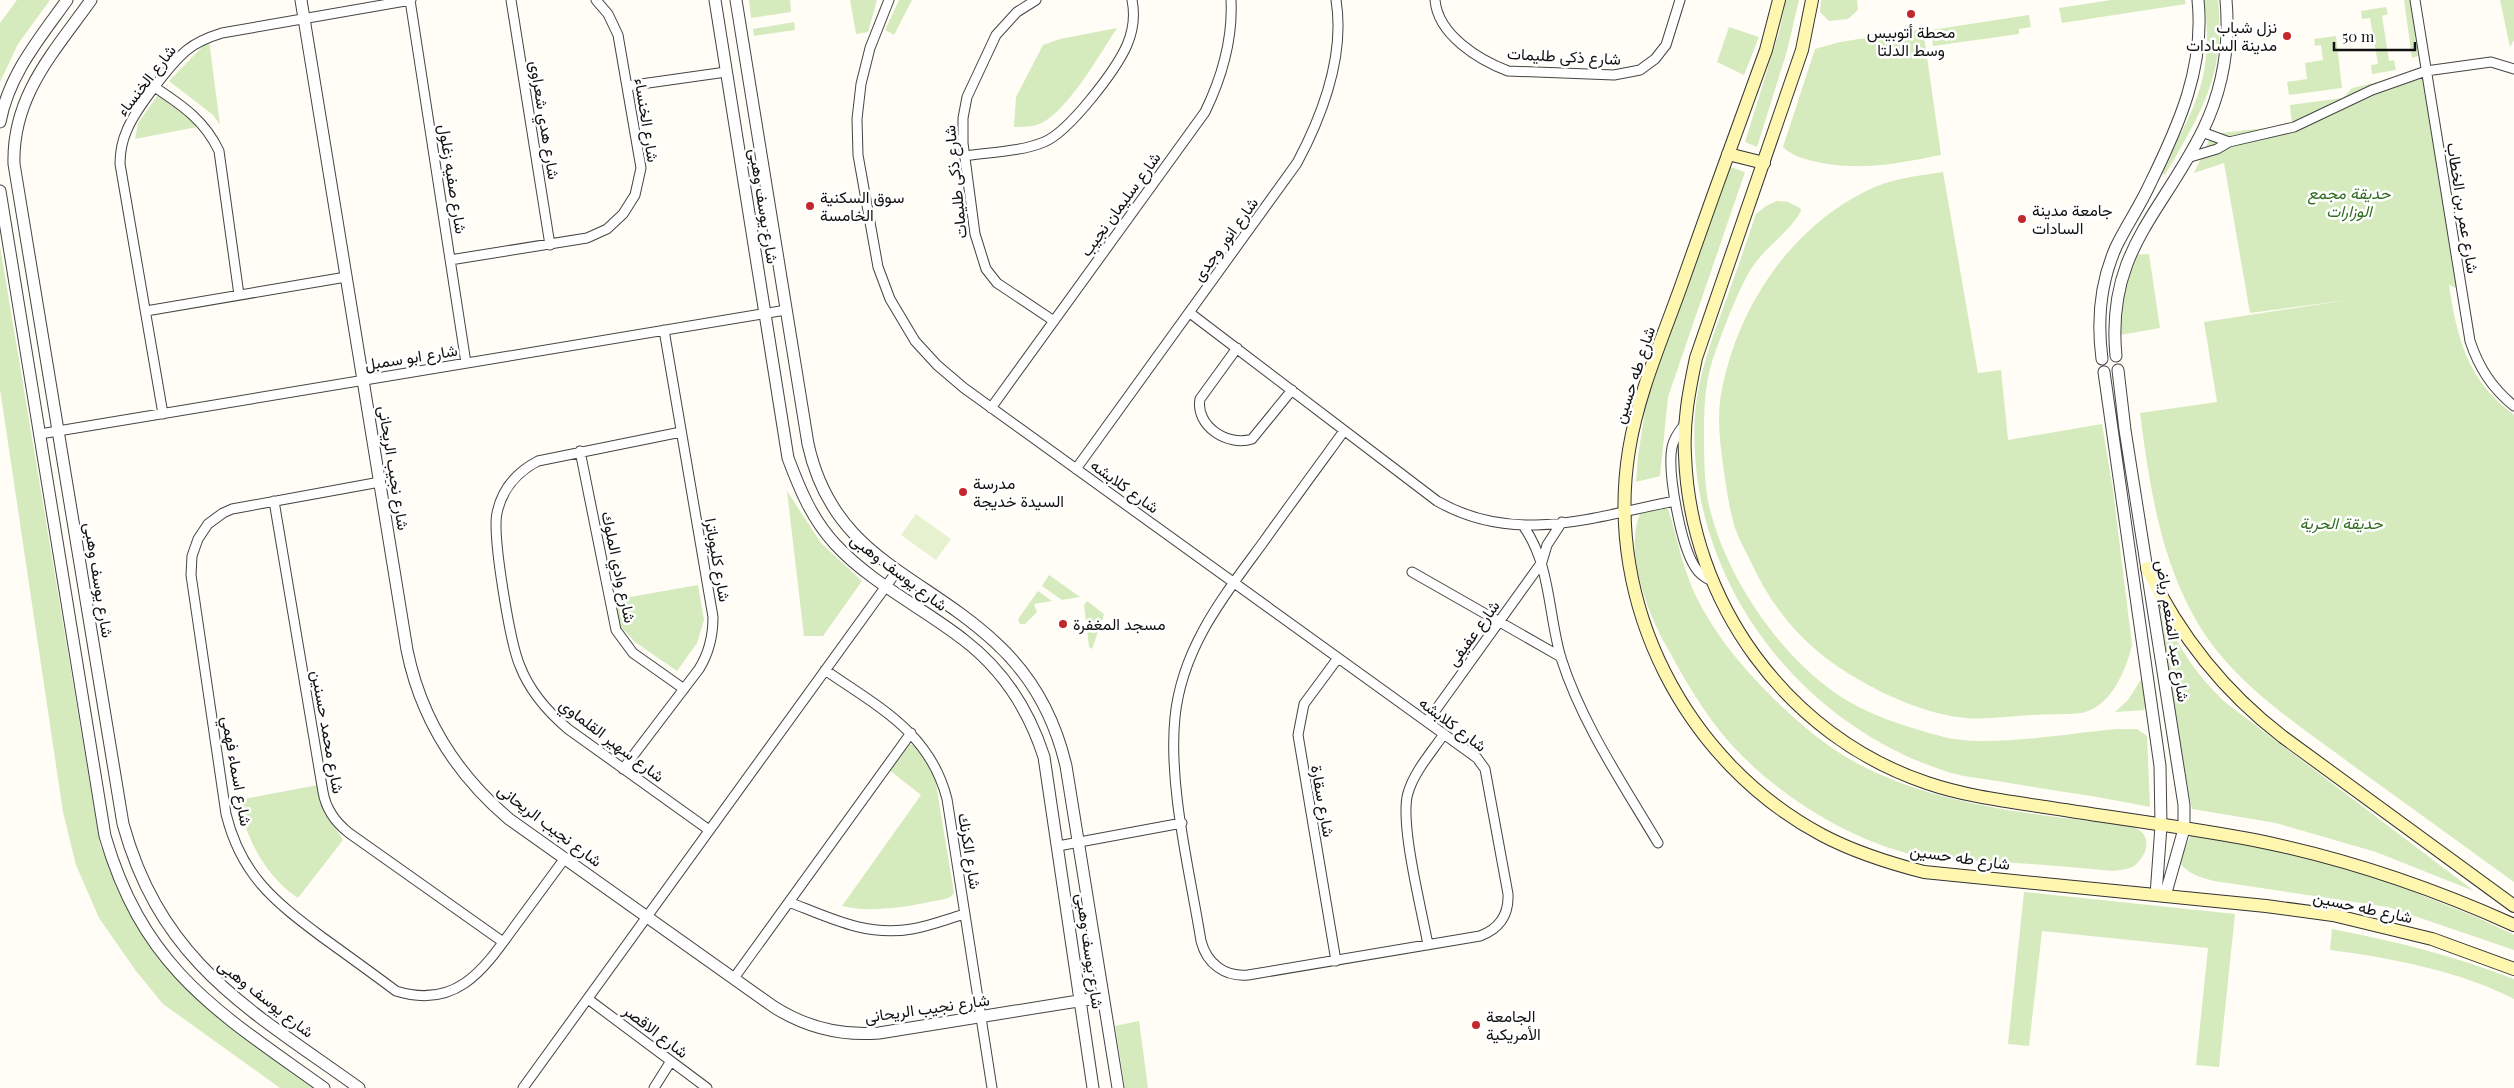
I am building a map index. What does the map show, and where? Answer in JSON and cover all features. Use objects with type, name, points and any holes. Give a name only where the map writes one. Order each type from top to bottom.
[{"type":"main road","name":"شارع طه حسين","points":[[1779,0],[1766,50],[1639,404],[1629,454],[1625,510],[1628,554],[1638,603],[1665,674],[1690,717],[1739,775],[1778,808],[1806,826],[1844,846],[1891,863],[1924,872],[2300,910],[2367,922],[2432,939],[2514,969]]},
{"type":"main road","name":"شارع طه حسين","points":[[1812,0],[1802,50],[1696,358],[1685,424],[1685,461],[1689,500],[1700,547],[1712,581],[1739,633],[1783,691],[1820,724],[1874,760],[1904,774],[1958,792],[2292,848],[2373,870],[2453,899],[2514,925]]},
{"type":"main road","points":[[1728,154],[1764,163]]},
{"type":"main road","points":[[2146,568],[2185,636],[2217,677],[2248,709],[2283,737],[2514,906]]},
{"type":"street","points":[[0,122],[11,86],[21,66],[67,0]]},
{"type":"street","name":"شارع يوسف وهبى","points":[[91,0],[28,91],[19,116],[14,140],[16,175],[123,824],[146,888],[172,932],[198,964],[231,996],[359,1088]]},
{"type":"street","name":"شارع نجيب الريحانى","points":[[301,0],[407,650],[416,685],[429,719],[450,756],[476,789],[509,819],[786,1015],[813,1026],[840,1033],[879,1034],[1103,997]]},
{"type":"street","name":"شارع الخنساء","points":[[163,414],[120,155],[127,128],[182,54],[204,39],[222,33],[411,0]]},
{"type":"street","name":"شارع صفيه زغلول","points":[[411,0],[466,363]]},
{"type":"street","name":"شارع هدي شعراوى","points":[[511,0],[550,245]]},
{"type":"street","name":"شارع الخنساء","points":[[450,260],[588,238],[607,229],[624,214],[635,195],[640,177],[640,158],[618,35],[608,14],[596,0]]},
{"type":"street","name":"شارع يوسف وهبى","points":[[715,0],[784,443],[798,486],[814,516],[836,544],[886,587],[963,639],[990,663],[1013,691],[1031,723],[1044,757],[1094,1088]]},
{"type":"street","name":"شارع يوسف وهبى","points":[[736,0],[808,444],[821,486],[829,502],[850,531],[875,555],[994,642],[1033,687],[1051,719],[1062,750],[1079,842],[1118,1088]]},
{"type":"street","name":"شارع كلابشه","points":[[889,0],[865,66],[857,120],[860,178],[873,251],[890,299],[916,341],[949,376],[1477,758],[1486,773],[1508,894],[1508,908],[1502,920],[1492,930],[1480,936],[1428,945]]},
{"type":"street","name":"شارع ذكى طليمات","points":[[1036,0],[1017,12],[999,31],[970,87],[963,118],[965,156],[975,234],[986,269],[998,282],[1054,321]]},
{"type":"street","points":[[965,156],[1035,146],[1063,130],[1079,114],[1124,51],[1132,24],[1132,0]]},
{"type":"street","name":"شارع سليمان نجيب","points":[[991,408],[1205,112],[1224,63],[1231,27],[1231,0]]},
{"type":"street","name":"شارع انور وجدى","points":[[1076,469],[1287,180],[1306,147],[1321,112],[1332,70],[1338,26],[1336,0]]},
{"type":"street","name":"شارع ذكى طليمات","points":[[1435,0],[1440,17],[1455,38],[1474,54],[1496,66],[1508,71],[1614,75],[1640,70],[1655,59],[1666,45],[1680,0]]},
{"type":"street","points":[[2102,359],[2099,320],[2106,274],[2116,248],[2150,185],[2191,88],[2199,52],[2198,0]]},
{"type":"street","points":[[2116,356],[2114,318],[2123,271],[2136,242],[2202,132],[2214,104],[2225,59],[2226,0]]},
{"type":"street","name":"شارع عمر بن الخطاب","points":[[2415,0],[2470,341],[2486,377],[2498,393],[2514,406]]},
{"type":"street","points":[[2187,158],[2217,149],[2229,142],[2294,127],[2372,90],[2426,71],[2491,62],[2514,69]]},
{"type":"street","points":[[627,86],[726,72]]},
{"type":"street","points":[[156,88],[193,114],[208,130],[219,151],[239,295]]},
{"type":"street","points":[[2202,132],[2229,142]]},
{"type":"street","points":[[2150,185],[2166,194]]},
{"type":"street","points":[[0,191],[105,836],[125,891],[154,943],[179,974],[220,1013],[324,1088]]},
{"type":"street","points":[[146,311],[346,277]]},
{"type":"street","name":"شارع ابو سمبل","points":[[40,434],[786,310]]},
{"type":"street","points":[[1190,313],[1344,431],[1449,508],[1488,523],[1524,527],[1562,522],[1675,501]]},
{"type":"street","name":"شارع كليوباترا","points":[[623,769],[704,661],[710,644],[713,626],[664,330]]},
{"type":"street","points":[[1237,348],[1200,399],[1198,407],[1204,422],[1227,439],[1243,442],[1252,439],[1292,390]]},
{"type":"street","name":"شارع عبد المنعم رياض","points":[[2118,370],[2146,568],[2184,805],[2184,829],[2161,896]]},
{"type":"street","name":"شارع عبد المنعم رياض","points":[[2104,372],[2160,766],[2161,896]]},
{"type":"street","points":[[1685,424],[1677,435],[1672,448],[1675,501],[1693,564],[1700,574],[1712,581]]},
{"type":"street","points":[[1344,431],[1202,629],[1180,686],[1175,718],[1174,764],[1201,941],[1206,954],[1215,965],[1227,973],[1241,976],[1428,945],[1408,832],[1406,804],[1413,779],[1444,734]]},
{"type":"street","name":"شارع سهير القلماوي","points":[[681,432],[547,457],[530,465],[514,478],[503,494],[496,524],[504,591],[515,653],[534,692],[558,721],[709,830]]},
{"type":"street","name":"شارع وادي الملوك","points":[[580,451],[616,630],[633,653],[684,689]]},
{"type":"street","name":"شارع اسماء فهمي","points":[[380,482],[232,509],[215,518],[198,539],[192,556],[191,575],[226,814],[239,852],[253,876],[274,900],[396,991],[409,995],[428,995],[458,988],[480,972],[564,858]]},
{"type":"street","name":"شارع محمد حسنين","points":[[274,501],[327,807],[336,821],[349,833],[503,942]]},
{"type":"street","name":"شارع عفيفى","points":[[1427,722],[1542,562],[1551,537],[1562,522]]},
{"type":"street","points":[[1524,527],[1542,562],[1561,657],[1579,702],[1593,731],[1658,843]]},
{"type":"street","points":[[523,1088],[897,570]]},
{"type":"street","points":[[1412,572],[1561,657]]},
{"type":"street","name":"شارع سقارة","points":[[1336,960],[1298,735],[1304,704],[1338,658]]},
{"type":"street","name":"شارع الكرنك","points":[[825,670],[900,722],[928,753],[944,787],[992,1088]]},
{"type":"street","points":[[2154,719],[2170,718]]},
{"type":"street","points":[[734,978],[911,733]]},
{"type":"street","points":[[1058,846],[1182,824]]},
{"type":"street","points":[[789,902],[854,927],[878,931],[913,929],[964,914]]},
{"type":"street","points":[[154,943],[172,932]]},
{"type":"street","name":"شارع الاقصر","points":[[588,998],[707,1088]]},
{"type":"street","points":[[654,1088],[671,1061]]},
{"type":"green space","points":[[17,0],[50,0],[18,44],[0,82],[0,23]]},
{"type":"green space","points":[[749,0],[790,0],[791,12],[751,18]]},
{"type":"green space","points":[[850,0],[877,0],[868,32],[856,34]]},
{"type":"green space","points":[[899,0],[912,0],[894,35],[885,30]]},
{"type":"green space","points":[[1786,0],[1799,0],[1787,51],[1757,147],[1745,142],[1780,29]]},
{"type":"green space","points":[[1821,0],[1857,0],[1858,10],[1848,19],[1829,21],[1820,12]]},
{"type":"green space","points":[[2111,0],[2185,0],[2186,4],[2062,23],[2059,8]]},
{"type":"green space","points":[[2204,0],[2218,0],[2218,50],[2214,72],[2200,112],[2165,175],[2160,172],[2192,110],[2204,71],[2207,50],[2207,26]]},
{"type":"green space","points":[[2404,0],[2410,0],[2418,56],[2412,58]]},
{"type":"green space","points":[[2500,0],[2514,0],[2514,40],[2510,47]]},
{"type":"green space","points":[[2386,7],[2388,14],[2382,16],[2389,61],[2394,60],[2396,70],[2372,74],[2371,65],[2378,64],[2370,18],[2362,19],[2361,11]]},
{"type":"green space","points":[[2029,15],[2031,27],[2019,29],[2019,34],[1933,46],[1931,30]]},
{"type":"green space","points":[[794,22],[795,30],[754,36],[753,29]]},
{"type":"green space","points":[[1729,27],[1759,37],[1744,75],[1717,62]]},
{"type":"green space","points":[[1117,28],[1080,84],[1057,112],[1045,121],[1033,126],[1014,127],[1016,97],[1043,45],[1060,39]]},
{"type":"green space","points":[[1923,29],[1941,155],[1882,165],[1853,166],[1822,163],[1806,159],[1796,156],[1783,147],[1815,49],[1840,42]]},
{"type":"green space","points":[[2336,36],[2342,88],[2289,95],[2287,82],[2307,79],[2305,63],[2323,60],[2321,45],[2315,46],[2314,39]]},
{"type":"green space","points":[[209,40],[220,125],[213,115],[169,81]]},
{"type":"green space","name":"حديقة الحرية","points":[[2426,71],[2461,290],[2449,285],[2456,323],[2467,358],[2475,373],[2498,402],[2514,415],[2514,882],[2264,699],[2224,659],[2192,613],[2171,565],[2157,516],[2147,465],[2140,413],[2217,402],[2204,322],[2347,300],[2250,313],[2224,163],[2194,173],[2212,134],[2292,125],[2290,105],[2343,98],[2352,88]]},
{"type":"green space","points":[[158,95],[197,127],[135,139],[138,123]]},
{"type":"green space","points":[[1730,167],[1745,172],[1668,397],[1660,476],[1636,482],[1647,398]]},
{"type":"green space","points":[[1943,172],[1978,373],[2001,370],[2008,440],[2102,424],[2113,490],[2132,645],[2126,666],[2115,687],[2100,704],[2091,710],[2081,713],[1982,719],[1939,714],[1887,694],[1844,671],[1826,658],[1796,631],[1771,598],[1738,536],[1729,505],[1719,421],[1721,395],[1728,363],[1739,333],[1753,303],[1770,276],[1790,250],[1813,227],[1838,207],[1866,191],[1884,184],[1903,178]]},
{"type":"green space","points":[[1777,201],[1788,202],[1800,208],[1801,211],[1790,226],[1757,261],[1742,287],[1727,320],[1713,360],[1706,389],[1704,409],[1708,501],[1715,528],[1726,555],[1739,582],[1755,608],[1792,655],[1834,692],[1873,714],[1916,729],[1944,737],[1983,741],[2029,739],[2117,729],[2137,729],[2147,736],[2150,807],[1955,774],[1893,749],[1843,718],[1798,680],[1760,635],[1730,585],[1709,531],[1697,474],[1695,414],[1699,387],[1709,349],[1756,214],[1766,206]]},
{"type":"green space","points":[[0,246],[100,845],[114,876],[194,988],[323,1088],[280,1088],[163,1004],[136,971],[99,918],[76,865],[63,812],[0,389]]},
{"type":"green space","points":[[2149,254],[2160,328],[2120,335],[2119,304],[2134,255]]},
{"type":"green space","points":[[787,491],[821,543],[862,581],[823,636],[804,636]]},
{"type":"green space","points":[[1659,508],[1668,509],[1694,592],[1718,634],[1748,672],[1770,695],[1816,736],[1846,757],[1878,774],[1946,797],[2018,812],[2126,825],[2140,830],[2146,841],[2145,850],[2141,858],[2132,867],[2113,871],[2014,863],[1943,860],[1913,855],[1883,846],[1823,818],[1768,780],[1724,736],[1708,715],[1693,693],[1653,618],[1640,582],[1635,545],[1636,529],[1640,514]]},
{"type":"green space","points":[[916,514],[951,539],[936,560],[901,535]]},
{"type":"green space","points":[[1049,575],[1080,597],[1062,600],[1042,586]]},
{"type":"green space","points":[[698,585],[704,620],[697,643],[677,671],[635,642],[619,625],[613,600]]},
{"type":"green space","points":[[1038,591],[1052,601],[1034,604],[1037,612],[1025,624],[1020,624],[1018,619]]},
{"type":"green space","points":[[1087,601],[1104,614],[1092,649],[1089,647],[1084,605]]},
{"type":"green space","points":[[2160,607],[2174,635],[2196,670],[2226,703],[2474,891],[2376,852],[2276,823],[2192,809],[2175,717]]},
{"type":"green space","points":[[2142,678],[2146,705],[2144,710],[2115,712],[2128,700]]},
{"type":"green space","points":[[908,744],[919,746],[934,772],[954,893],[949,898],[896,908],[869,909],[842,906],[921,795],[888,769]]},
{"type":"green space","points":[[318,785],[329,818],[343,840],[298,898],[276,879],[259,855],[246,828],[238,800]]},
{"type":"green space","points":[[2191,836],[2218,838],[2356,869],[2481,919],[2514,935],[2514,950],[2388,907],[2214,881],[2198,876],[2185,869],[2178,860]]},
{"type":"green space","points":[[2024,892],[2235,914],[2219,1067],[2196,1065],[2208,948],[2042,931],[2029,1046],[2008,1044]]},
{"type":"green space","points":[[2332,929],[2424,950],[2470,963],[2514,979],[2514,999],[2494,989],[2448,973],[2400,961],[2330,950]]},
{"type":"green space","points":[[1139,1021],[1148,1088],[1125,1088],[1115,1026]]},
{"type":"place","name":"محطة أتوبيس وسط الدلتا","points":[[1911,14]]},
{"type":"place","name":"نزل شباب مدينة السادات","points":[[2287,36]]},
{"type":"place","name":"سوق السكنية الخامسة","points":[[810,206]]},
{"type":"place","name":"جامعة مدينة السادات","points":[[2022,219]]},
{"type":"place","name":"مدرسة السيدة خديجة","points":[[963,492]]},
{"type":"place","name":"مسجد المغفرة","points":[[1063,624]]},
{"type":"place","name":"الجامعة الأمريكية","points":[[1476,1025]]},
{"type":"park label","name":"حديقة مجمع الوزارات","points":[[2349,202]]}]
